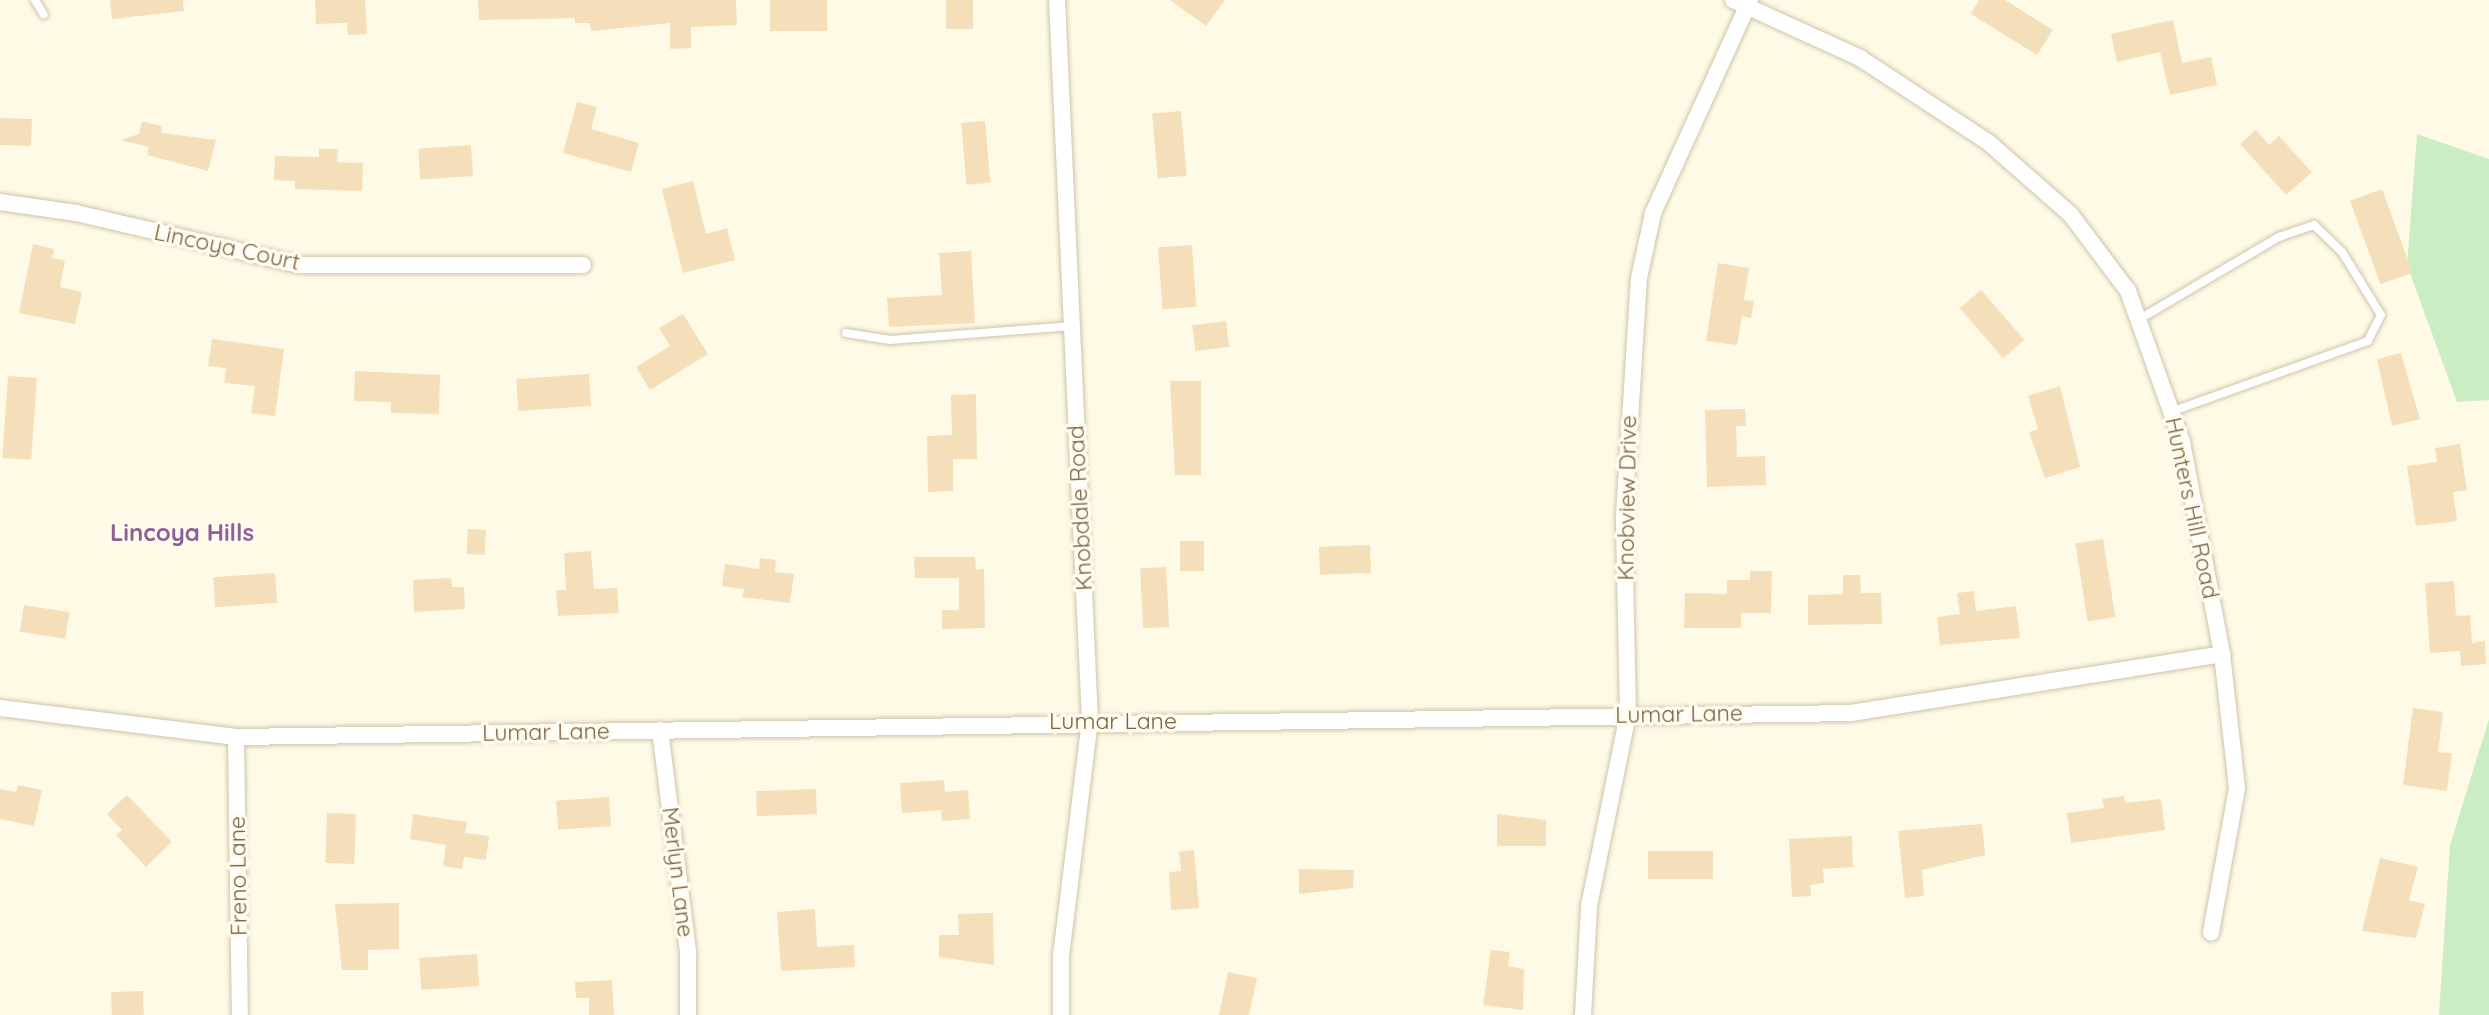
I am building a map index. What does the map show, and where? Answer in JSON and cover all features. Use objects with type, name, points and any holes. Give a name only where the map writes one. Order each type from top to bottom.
[{"type":"street","name":"Knobdale Road","points":[[1057,0],[1090,720],[1061,957],[1061,1015]]},
{"type":"street","name":"Hunters Hill Road","points":[[1742,3],[1860,58],[1989,142],[2071,215],[2128,291],[2171,412],[2222,654],[2237,788],[2211,933]]},
{"type":"street","name":"Knobview Drive","points":[[1583,1015],[1589,906],[1628,714],[1624,516],[1639,278],[1653,212],[1742,3]]},
{"type":"street","name":"Lincoya Court","points":[[0,202],[75,213],[299,265],[583,265]]},
{"type":"street","name":"Lumar Lane","points":[[0,708],[236,737],[1090,720],[1322,723],[1628,714],[1851,713],[2222,654]]},
{"type":"street","name":"Merlyn Lane","points":[[660,730],[688,953],[688,1015]]},
{"type":"street","name":"Freno Lane","points":[[236,737],[240,1015]]},
{"type":"lane","points":[[35,0],[44,15]]},
{"type":"lane","points":[[2138,320],[2279,237],[2315,225],[2342,252],[2381,315],[2368,341],[2171,412]]},
{"type":"lane","points":[[846,333],[890,340],[1072,326]]},
{"type":"green space","points":[[2417,134],[2489,159],[2489,400],[2457,402],[2407,265]]},
{"type":"green space","points":[[2489,719],[2489,1015],[2439,1015],[2450,845]]},
{"type":"building","points":[[110,0],[183,0],[184,11],[112,19]]},
{"type":"building","points":[[315,0],[365,0],[367,34],[348,35],[347,23],[316,24]]},
{"type":"building","points":[[478,0],[736,0],[737,25],[691,27],[691,48],[670,49],[670,23],[591,31],[590,23],[575,23],[575,18],[479,20]]},
{"type":"building","points":[[770,0],[827,0],[827,31],[770,31]]},
{"type":"building","points":[[946,0],[973,0],[973,29],[946,29]]},
{"type":"building","points":[[1170,0],[1225,0],[1206,26]]},
{"type":"building","points":[[1979,0],[2005,0],[2053,30],[2037,55],[1971,14]]},
{"type":"building","points":[[2173,20],[2182,63],[2211,57],[2217,85],[2170,95],[2160,52],[2117,62],[2111,34]]},
{"type":"building","points":[[577,102],[597,107],[591,129],[639,143],[631,172],[563,153]]},
{"type":"building","points":[[1181,111],[1187,176],[1158,178],[1152,114]]},
{"type":"building","points":[[0,118],[32,119],[31,146],[0,145]]},
{"type":"building","points":[[142,121],[161,126],[162,133],[216,140],[208,171],[147,155],[149,147],[120,140],[139,134]]},
{"type":"building","points":[[985,121],[990,183],[966,185],[961,123]]},
{"type":"building","points":[[2256,130],[2269,145],[2279,136],[2312,172],[2286,195],[2240,144]]},
{"type":"building","points":[[471,145],[473,176],[420,180],[418,149]]},
{"type":"building","points":[[319,149],[338,149],[337,162],[363,163],[362,191],[295,189],[295,181],[274,180],[275,156],[319,157]]},
{"type":"building","points":[[693,181],[706,234],[727,228],[735,260],[683,273],[662,189]]},
{"type":"building","points":[[2382,189],[2412,273],[2380,284],[2350,201]]},
{"type":"building","points":[[33,244],[54,249],[52,258],[65,260],[60,287],[82,292],[75,324],[19,313]]},
{"type":"building","points":[[1192,245],[1196,307],[1162,309],[1158,247]]},
{"type":"building","points":[[971,251],[975,323],[889,327],[887,298],[942,295],[939,253]]},
{"type":"building","points":[[1718,263],[1749,268],[1744,300],[1754,301],[1751,318],[1742,316],[1737,345],[1706,341]]},
{"type":"building","points":[[1981,290],[2024,340],[2003,358],[1960,308]]},
{"type":"building","points":[[683,314],[708,354],[650,390],[636,367],[670,346],[659,328]]},
{"type":"building","points":[[1226,321],[1229,347],[1195,351],[1192,325]]},
{"type":"building","points":[[212,339],[284,349],[275,416],[251,413],[255,386],[224,383],[226,368],[208,366]]},
{"type":"building","points":[[2401,353],[2420,419],[2392,426],[2377,359]]},
{"type":"building","points":[[355,371],[440,375],[439,414],[391,413],[391,402],[354,401]]},
{"type":"building","points":[[589,374],[591,406],[518,411],[516,379]]},
{"type":"building","points":[[8,376],[37,378],[31,460],[2,458]]},
{"type":"building","points":[[1170,381],[1201,381],[1201,475],[1175,475]]},
{"type":"building","points":[[2060,386],[2080,467],[2045,478],[2029,432],[2038,429],[2028,396]]},
{"type":"building","points":[[976,394],[977,459],[953,459],[953,491],[928,492],[927,436],[952,435],[951,395]]},
{"type":"building","points":[[1745,409],[1746,426],[1736,426],[1737,457],[1765,456],[1766,485],[1707,487],[1705,410]]},
{"type":"building","points":[[2460,444],[2467,490],[2453,492],[2457,521],[2416,526],[2407,466],[2437,462],[2435,448]]},
{"type":"building","points":[[468,529],[486,530],[485,555],[467,554]]},
{"type":"building","points":[[2103,539],[2115,617],[2088,621],[2075,543]]},
{"type":"building","points":[[1180,541],[1204,541],[1204,571],[1180,571]]},
{"type":"building","points":[[1370,545],[1371,573],[1320,575],[1319,547]]},
{"type":"building","points":[[591,551],[594,589],[617,588],[619,613],[558,616],[556,590],[566,590],[564,553]]},
{"type":"building","points":[[914,557],[975,557],[976,570],[984,569],[985,628],[942,629],[942,610],[959,610],[959,578],[915,578]]},
{"type":"building","points":[[760,558],[776,560],[775,572],[794,574],[790,603],[742,597],[744,589],[722,586],[725,564],[759,569]]},
{"type":"building","points":[[1166,567],[1169,627],[1143,628],[1140,568]]},
{"type":"building","points":[[1750,571],[1772,571],[1771,613],[1741,613],[1741,628],[1684,628],[1685,593],[1727,594],[1727,580],[1750,580]]},
{"type":"building","points":[[275,573],[277,603],[215,607],[213,577]]},
{"type":"building","points":[[1843,575],[1860,575],[1861,593],[1881,593],[1882,624],[1808,625],[1808,595],[1843,594]]},
{"type":"building","points":[[451,578],[452,587],[464,587],[465,609],[414,612],[413,580]]},
{"type":"building","points":[[2454,581],[2456,616],[2470,615],[2472,643],[2485,641],[2486,664],[2461,666],[2460,651],[2430,653],[2425,583]]},
{"type":"building","points":[[1974,591],[1976,611],[2016,606],[2020,638],[1940,645],[1937,617],[1960,614],[1957,593]]},
{"type":"building","points":[[24,605],[69,612],[65,639],[20,632]]},
{"type":"building","points":[[2413,708],[2443,712],[2438,752],[2452,753],[2447,791],[2403,785]]},
{"type":"building","points":[[944,780],[945,792],[968,790],[970,819],[942,821],[941,810],[902,813],[900,783]]},
{"type":"building","points":[[18,785],[42,790],[34,826],[0,819],[0,789],[16,792]]},
{"type":"building","points":[[816,789],[817,814],[757,816],[756,791]]},
{"type":"building","points":[[127,795],[172,842],[146,867],[116,835],[122,830],[107,814]]},
{"type":"building","points":[[2124,796],[2125,803],[2161,799],[2165,830],[2071,843],[2067,813],[2104,808],[2102,799]]},
{"type":"building","points":[[609,797],[611,826],[558,830],[556,801]]},
{"type":"building","points":[[327,813],[356,814],[354,864],[325,863]]},
{"type":"building","points":[[413,814],[467,822],[465,833],[489,836],[486,860],[464,857],[462,869],[443,866],[446,845],[410,839]]},
{"type":"building","points":[[1497,814],[1546,820],[1546,846],[1497,846]]},
{"type":"building","points":[[1982,824],[1985,855],[1922,870],[1924,896],[1905,898],[1898,831]]},
{"type":"building","points":[[1852,836],[1853,867],[1823,869],[1824,883],[1810,885],[1811,896],[1792,897],[1789,839]]},
{"type":"building","points":[[1194,850],[1199,908],[1171,910],[1169,872],[1181,871],[1179,852]]},
{"type":"building","points":[[1648,851],[1713,851],[1713,879],[1648,879]]},
{"type":"building","points":[[2380,858],[2418,867],[2409,900],[2425,904],[2416,938],[2362,931]]},
{"type":"building","points":[[1299,869],[1354,870],[1353,888],[1299,894]]},
{"type":"building","points":[[399,903],[399,949],[368,950],[368,970],[342,970],[335,904]]},
{"type":"building","points":[[815,909],[817,947],[854,945],[855,967],[781,971],[777,912]]},
{"type":"building","points":[[993,913],[994,965],[939,957],[939,935],[959,935],[958,914]]},
{"type":"building","points":[[1491,950],[1510,952],[1508,966],[1524,969],[1523,1010],[1483,1005]]},
{"type":"building","points":[[477,954],[479,986],[421,990],[419,958]]},
{"type":"building","points":[[1228,972],[1257,978],[1249,1015],[1219,1015]]},
{"type":"building","points":[[612,980],[614,1015],[589,1015],[589,998],[576,998],[575,982]]},
{"type":"building","points":[[143,991],[144,1015],[112,1015],[111,992]]},
{"type":"district","name":"Lincoya Hills","points":[[182,533]]}]
